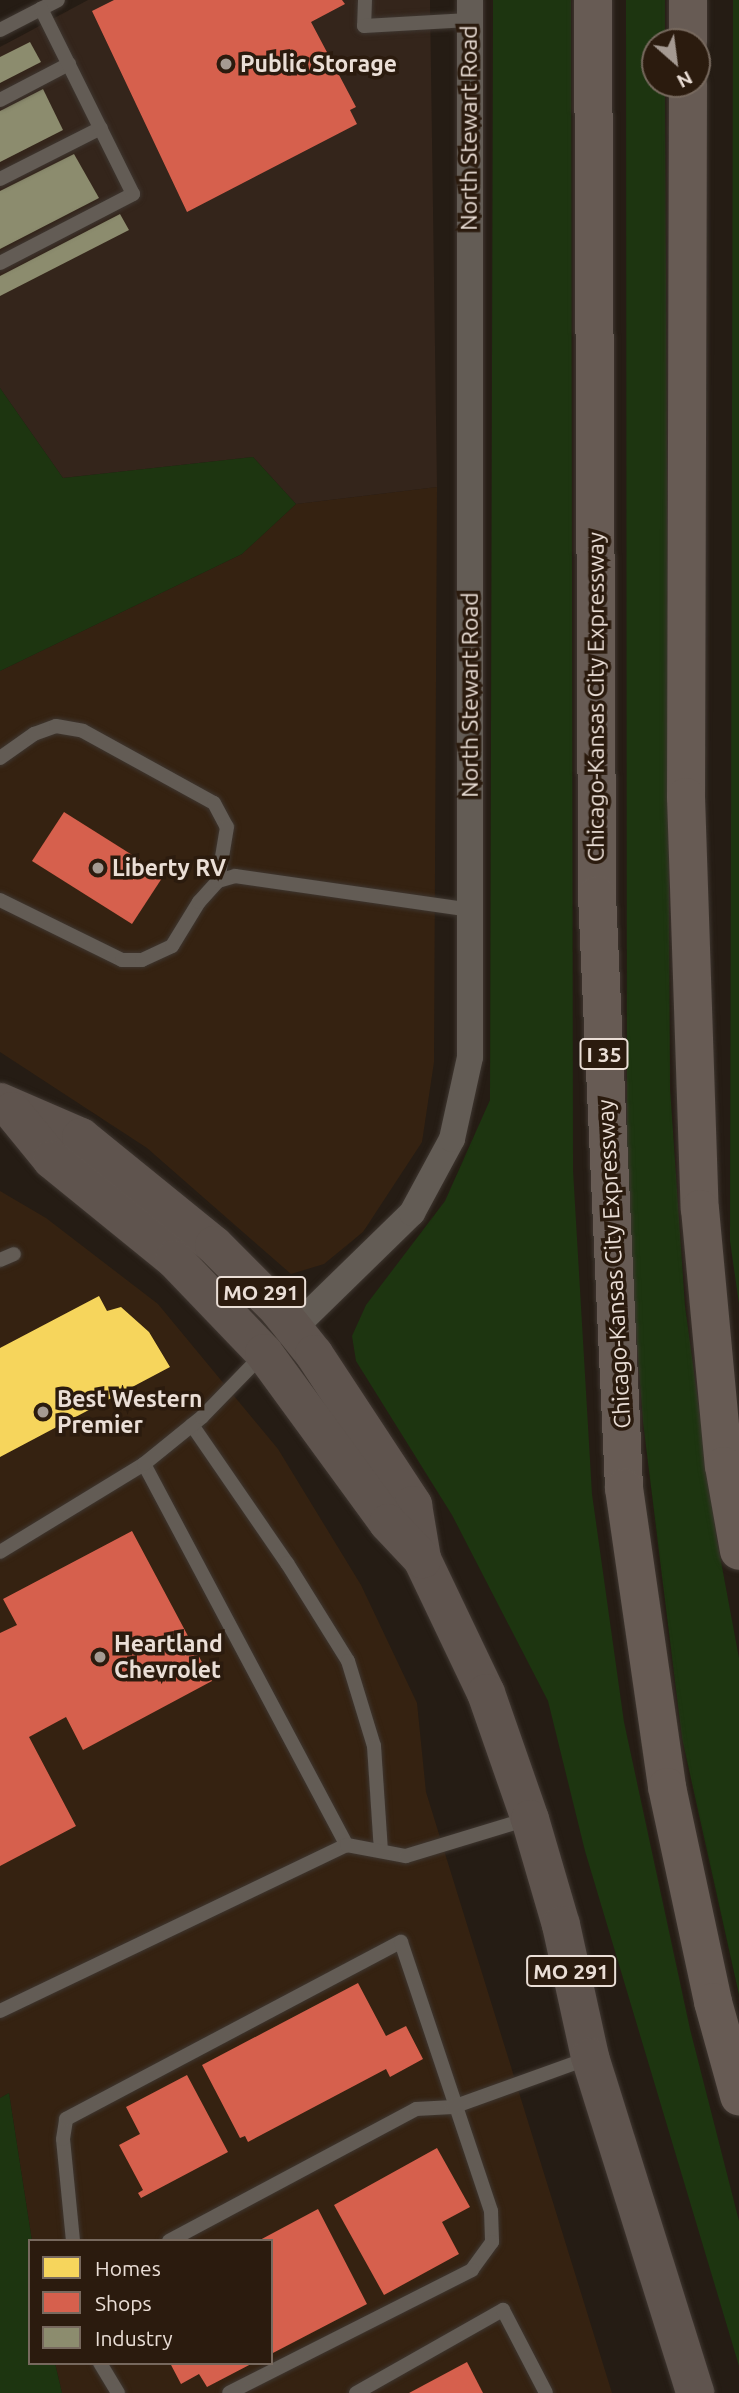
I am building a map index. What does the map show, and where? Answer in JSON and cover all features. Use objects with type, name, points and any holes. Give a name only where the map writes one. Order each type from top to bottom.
[{"type":"highway","name":"Chicago-Kansas City Expressway","points":[[593,0],[597,895],[624,1488],[667,1787],[713,2002],[739,2096]]},
{"type":"highway","points":[[688,0],[688,28]]},
{"type":"highway","points":[[688,98],[686,797],[700,1209],[724,1466],[739,1551]]},
{"type":"main road","name":"MO 291","points":[[3,1109],[81,1137],[205,1236],[294,1328],[394,1471],[413,1505],[422,1559],[486,1693],[530,1818],[561,1925],[590,2057],[695,2393]]},
{"type":"main road","name":"MO 291","points":[[3,1109],[52,1160],[174,1259],[264,1353],[388,1523],[422,1559]]},
{"type":"street","name":"North Stewart Road","points":[[294,1328],[412,1213],[452,1139],[470,1057],[470,10]]},
{"type":"lane","points":[[0,30],[58,0]]},
{"type":"lane","points":[[365,0],[364,26],[470,10]]},
{"type":"lane","points":[[0,263],[133,194],[41,9]]},
{"type":"lane","points":[[0,100],[69,65]]},
{"type":"lane","points":[[0,179],[101,128]]},
{"type":"lane","points":[[0,758],[34,734],[56,726],[83,731],[214,803],[227,827],[218,881]]},
{"type":"lane","points":[[0,900],[121,960],[142,960],[172,946],[199,902],[218,881],[235,876],[470,909]]},
{"type":"lane","points":[[0,1260],[14,1254]]},
{"type":"lane","points":[[0,1552],[144,1464],[192,1425],[264,1353]]},
{"type":"lane","points":[[192,1425],[287,1563],[348,1661],[374,1746],[381,1851]]},
{"type":"lane","points":[[144,1464],[347,1845]]},
{"type":"lane","points":[[0,2011],[347,1845],[406,1856],[530,1818]]},
{"type":"lane","points":[[73,2239],[63,2140],[66,2119],[401,1942],[453,2107],[491,2211],[492,2242],[472,2270],[229,2393]]},
{"type":"lane","points":[[173,2239],[416,2109],[453,2107],[590,2057]]},
{"type":"lane","points":[[356,2393],[503,2310],[546,2393]]},
{"type":"lane","points":[[101,2365],[118,2393]]},
{"type":"shaded area","points":[[88,0],[430,0],[437,487],[296,504],[253,457],[63,478],[0,388],[0,47]]},
{"type":"shaded area","points":[[437,487],[434,1062],[422,1142],[363,1232],[324,1264],[291,1274],[147,1148],[0,1052],[0,671],[242,554],[296,504]]},
{"type":"shaded area","points":[[0,1191],[46,1218],[158,1304],[278,1449],[361,1585],[417,1703],[426,1792],[612,2393],[62,2393],[55,2365],[273,2365],[273,2239],[32,2239],[9,2093],[0,2098]]},
{"type":"green space","points":[[493,0],[571,0],[573,1170],[592,1494],[624,1722],[690,2029],[739,2221],[739,2366],[585,1851],[548,1701],[452,1515],[356,1361],[352,1336],[366,1305],[445,1201],[490,1100]]},
{"type":"green space","points":[[626,0],[665,0],[665,28],[641,28],[641,98],[665,98],[670,1088],[685,1306],[717,1540],[739,1658],[739,1995],[682,1738],[643,1422],[627,1213]]},
{"type":"green space","points":[[733,0],[739,0],[739,1304],[730,1241]]},
{"type":"green space","points":[[0,388],[63,478],[253,457],[296,504],[242,554],[0,671]]},
{"type":"green space","points":[[9,2093],[32,2239],[28,2239],[28,2365],[55,2365],[62,2393],[0,2393],[0,2098]]},
{"type":"building: Homes","name":"Best Western Premier","points":[[99,1296],[107,1311],[121,1307],[149,1332],[170,1367],[0,1457],[0,1348]]},
{"type":"building: Shops","name":"Public Storage","points":[[114,0],[342,0],[345,4],[311,22],[356,107],[350,110],[357,124],[187,212],[92,11]]},
{"type":"building: Shops","name":"Liberty RV","points":[[64,812],[164,875],[132,924],[32,861]]},
{"type":"building: Shops","name":"Heartland Chevrolet","points":[[132,1531],[212,1681],[83,1750],[66,1717],[29,1737],[76,1826],[0,1866],[0,1633],[17,1625],[3,1599]]},
{"type":"building: Shops","points":[[358,1983],[386,2036],[406,2026],[423,2059],[390,2077],[386,2069],[248,2142],[245,2136],[240,2138],[202,2065]]},
{"type":"building: Shops","points":[[187,2075],[228,2152],[141,2198],[138,2193],[143,2190],[119,2145],[140,2134],[126,2107]]},
{"type":"building: Shops","points":[[437,2148],[470,2207],[442,2222],[459,2254],[384,2295],[334,2205]]},
{"type":"building: Shops","points":[[318,2209],[367,2304],[273,2353],[273,2239],[262,2239]]},
{"type":"building: Shops","points":[[467,2362],[483,2393],[409,2393]]},
{"type":"building: Shops","points":[[171,2365],[249,2365],[207,2387],[199,2374],[181,2384]]},
{"type":"building: Industry","points":[[30,42],[41,62],[0,83],[0,57]]},
{"type":"building: Industry","points":[[43,89],[63,130],[0,162],[0,111]]},
{"type":"building: Industry","points":[[74,154],[99,198],[0,249],[0,191]]},
{"type":"building: Industry","points":[[120,214],[129,230],[0,296],[0,276]]},
{"type":"place","name":"Public Storage","points":[[226,64]]},
{"type":"place","name":"Liberty RV","points":[[98,868]]},
{"type":"place","name":"Best Western Premier","points":[[43,1412]]},
{"type":"place","name":"Heartland Chevrolet","points":[[100,1657]]}]
